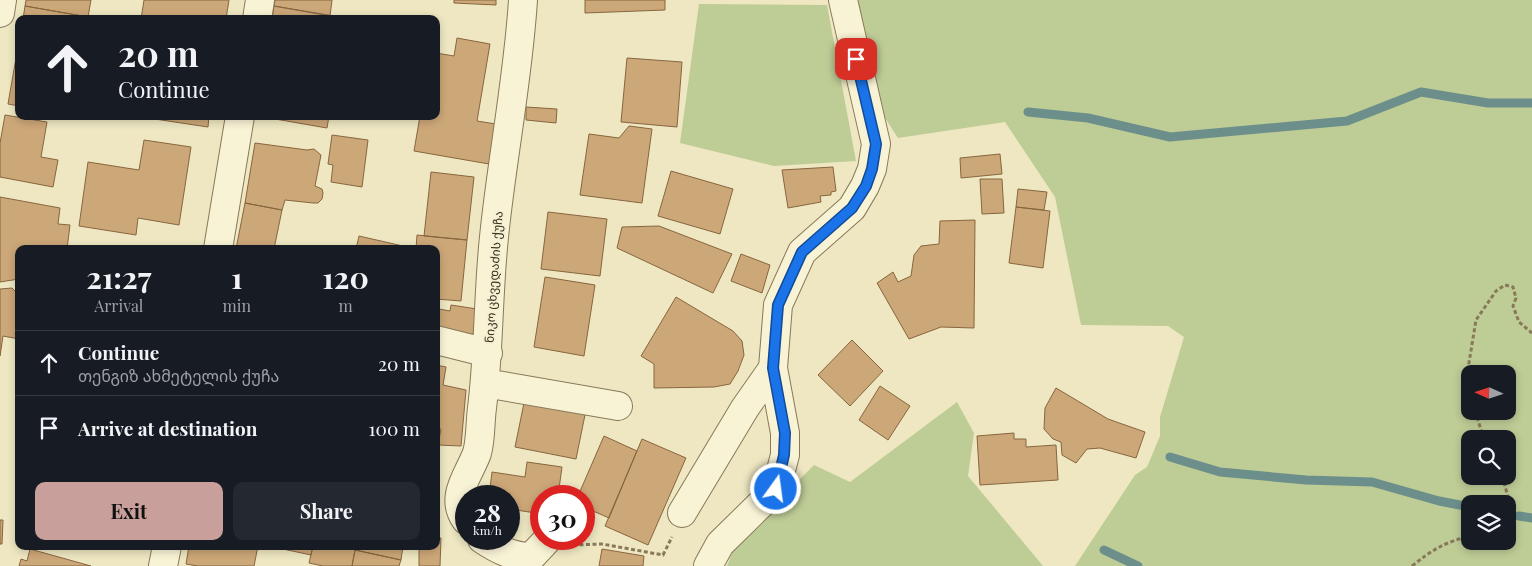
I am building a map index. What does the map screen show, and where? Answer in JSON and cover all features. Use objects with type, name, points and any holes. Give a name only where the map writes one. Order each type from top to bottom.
[{"type":"street","points":[[0,13],[2,0]]},
{"type":"street","points":[[258,15],[260,0]]},
{"type":"street","name":"ნიკო ცხვედაძის ქუჩა","points":[[466,485],[467,473],[477,452],[488,353],[494,238],[520,48],[523,0]]},
{"type":"street","points":[[708,566],[720,544],[776,489],[784,455],[785,433],[773,368],[778,305],[802,252],[852,208],[866,186],[872,169],[876,144],[843,0]]},
{"type":"street","points":[[219,245],[239,120]]},
{"type":"street","points":[[440,341],[488,353]]},
{"type":"street","points":[[682,513],[745,408],[773,368]]},
{"type":"street","points":[[485,383],[618,406]]},
{"type":"street","points":[[163,566],[166,550]]},
{"type":"street","points":[[499,550],[522,557],[530,557],[537,550]]},
{"type":"path","points":[[1469,365],[1476,320],[1496,291],[1505,285],[1512,287],[1516,298],[1513,306],[1519,322],[1532,333]]},
{"type":"path","points":[[1412,566],[1427,554],[1450,541],[1461,538]]},
{"type":"path","points":[[602,544],[663,555]]},
{"type":"green space","points":[[854,0],[1532,0],[1532,566],[1075,566],[1135,475],[1147,467],[1160,436],[1160,417],[1184,337],[1168,326],[1081,325],[1055,197],[1005,122],[898,138],[880,110]]},
{"type":"green space","points":[[699,4],[827,5],[856,161],[774,166],[680,143]]},
{"type":"green space","points":[[957,402],[974,433],[968,476],[1043,566],[727,566],[735,545],[814,465],[850,482]]},
{"type":"building","points":[[26,0],[91,0],[88,15],[77,15],[25,6]]},
{"type":"building","points":[[144,0],[229,0],[227,15],[142,15]]},
{"type":"building","points":[[275,0],[332,0],[330,15],[274,6]]},
{"type":"building","points":[[454,0],[496,0],[496,5],[454,3]]},
{"type":"building","points":[[585,0],[665,0],[665,10],[585,13]]},
{"type":"building","points":[[25,6],[77,15],[24,15]]},
{"type":"building","points":[[274,6],[328,15],[273,15]]},
{"type":"building","points":[[457,38],[490,44],[477,121],[496,124],[489,164],[414,151],[419,120],[440,120],[440,54],[454,56]]},
{"type":"building","points":[[627,58],[682,62],[677,127],[621,122]]},
{"type":"building","points":[[15,64],[15,105],[8,104]]},
{"type":"building","points":[[526,107],[557,109],[556,123],[526,120]]},
{"type":"building","points":[[5,115],[15,117],[15,120],[47,122],[41,157],[58,160],[53,187],[0,177],[0,143]]},
{"type":"building","points":[[161,120],[209,120],[208,127]]},
{"type":"building","points":[[281,120],[328,120],[327,128]]},
{"type":"building","points":[[629,126],[652,129],[642,203],[580,195],[589,134],[619,138]]},
{"type":"building","points":[[332,135],[368,140],[362,187],[331,182],[333,165],[328,164]]},
{"type":"building","points":[[144,140],[191,147],[179,225],[138,218],[136,235],[79,226],[88,162],[139,170]]},
{"type":"building","points":[[255,143],[307,150],[314,149],[321,155],[315,186],[322,189],[322,199],[318,203],[285,200],[282,210],[245,203]]},
{"type":"building","points":[[1000,154],[1002,174],[961,178],[960,158]]},
{"type":"building","points":[[833,167],[836,191],[831,192],[831,195],[820,196],[821,202],[788,208],[782,170]]},
{"type":"building","points":[[671,171],[733,189],[720,234],[658,216]]},
{"type":"building","points":[[431,172],[474,177],[467,240],[424,236]]},
{"type":"building","points":[[980,179],[1002,179],[1004,213],[982,214]]},
{"type":"building","points":[[1018,189],[1047,192],[1044,210],[1016,207]]},
{"type":"building","points":[[0,197],[60,208],[58,224],[70,225],[68,245],[15,245],[15,280],[0,282]]},
{"type":"building","points":[[245,203],[282,210],[275,245],[237,245]]},
{"type":"building","points":[[1016,207],[1050,211],[1043,268],[1009,263]]},
{"type":"building","points":[[548,212],[607,219],[600,276],[541,269]]},
{"type":"building","points":[[975,220],[974,328],[941,327],[909,339],[877,283],[893,272],[898,282],[911,276],[914,255],[921,246],[939,244],[940,221]]},
{"type":"building","points":[[659,226],[732,254],[713,293],[617,248],[622,227]]},
{"type":"building","points":[[417,235],[467,240],[461,301],[440,299],[440,245],[416,245]]},
{"type":"building","points":[[359,236],[398,245],[357,245]]},
{"type":"building","points":[[741,254],[770,265],[762,293],[731,281]]},
{"type":"building","points":[[545,277],[595,285],[584,356],[534,347]]},
{"type":"building","points":[[12,288],[15,291],[15,338],[3,336],[0,356],[0,289]]},
{"type":"building","points":[[676,297],[733,331],[742,341],[744,355],[738,371],[730,384],[714,387],[654,388],[654,364],[641,356]]},
{"type":"building","points":[[451,305],[477,309],[472,341],[440,336],[440,309],[450,311]]},
{"type":"building","points":[[852,340],[883,371],[850,406],[818,375]]},
{"type":"building","points":[[440,366],[446,367],[443,385],[466,390],[461,446],[440,445]]},
{"type":"building","points":[[880,386],[910,406],[888,440],[859,420]]},
{"type":"building","points":[[1056,388],[1108,419],[1145,432],[1136,458],[1100,448],[1087,449],[1076,463],[1062,455],[1061,442],[1053,439],[1044,429],[1045,408]]},
{"type":"building","points":[[525,398],[586,410],[576,459],[515,447]]},
{"type":"building","points":[[1014,433],[1014,439],[1026,439],[1026,447],[1056,445],[1058,480],[980,485],[977,436]]},
{"type":"building","points":[[604,436],[637,451],[609,518],[595,512],[595,485],[583,485]]},
{"type":"building","points":[[642,439],[686,458],[648,545],[605,526]]},
{"type":"building","points":[[527,462],[562,467],[560,485],[530,485],[530,512],[520,511],[520,485],[490,485],[492,472],[525,477]]},
{"type":"building","points":[[0,520],[3,520],[2,544],[0,544]]},
{"type":"building","points":[[441,538],[440,566],[419,566],[419,550],[440,550]]},
{"type":"building","points":[[602,549],[644,556],[643,566],[599,566]]},
{"type":"building","points":[[30,550],[34,550],[91,566],[19,566],[21,559],[27,561]]},
{"type":"building","points":[[188,550],[257,550],[254,566],[198,566],[186,564]]},
{"type":"building","points":[[288,550],[312,550],[311,555]]},
{"type":"building","points":[[312,550],[355,550],[352,566],[323,566],[309,563]]},
{"type":"building","points":[[355,550],[402,550],[401,560]]},
{"type":"building","points":[[355,550],[401,560],[399,566],[352,566]]},
{"type":"waterway","points":[[1028,112],[1088,118],[1170,137],[1347,121],[1421,92],[1488,103],[1532,103]]},
{"type":"waterway","points":[[1170,457],[1220,472],[1306,480],[1372,482],[1461,505]]},
{"type":"waterway","points":[[1519,516],[1532,518]]},
{"type":"waterway","points":[[1104,550],[1138,566]]},
{"type":"route","points":[[776,489],[784,455],[785,433],[773,368],[778,305],[802,252],[852,208],[866,186],[872,169],[876,144],[856,59]]}]
